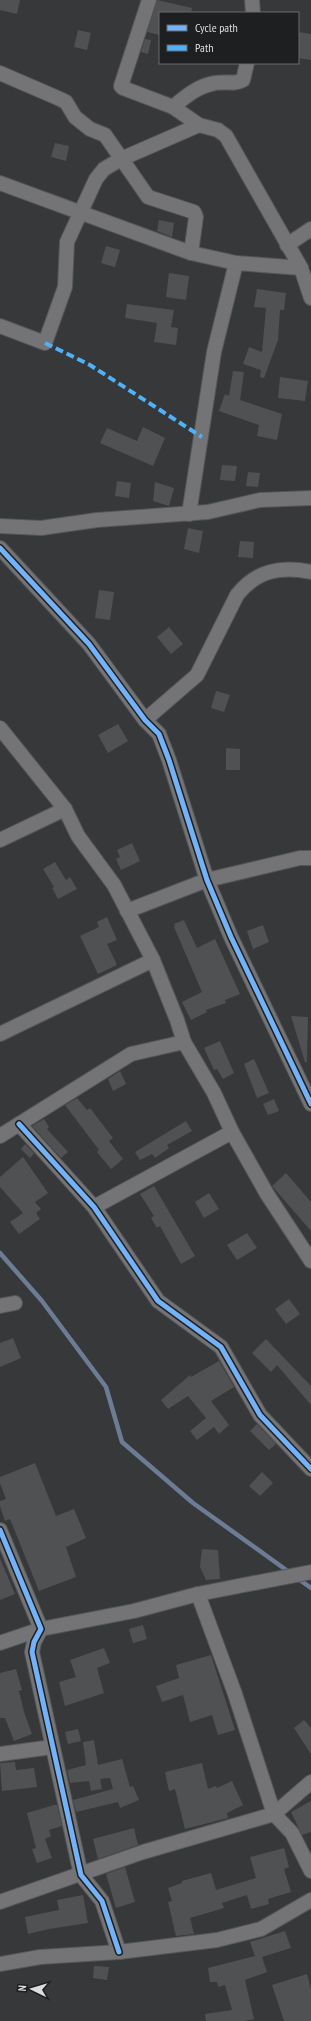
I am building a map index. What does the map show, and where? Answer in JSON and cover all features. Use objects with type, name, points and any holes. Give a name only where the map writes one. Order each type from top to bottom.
[{"type":"street","points":[[148,0],[121,86],[173,107],[199,125],[218,130],[226,136],[301,268],[311,298]]},
{"type":"street","points":[[252,0],[253,12]]},
{"type":"street","points":[[173,107],[195,89],[202,86],[217,82],[237,82],[243,80],[247,64]]},
{"type":"street","points":[[0,73],[66,102],[75,116],[90,129],[105,136],[148,197],[194,212],[196,217],[191,253]]},
{"type":"street","points":[[0,326],[45,343],[64,287],[68,242],[82,214],[96,179],[104,169],[121,159],[199,125]]},
{"type":"street","points":[[0,183],[191,253],[236,263],[301,268]]},
{"type":"street","points":[[287,245],[311,229]]},
{"type":"street","points":[[189,514],[214,352],[236,263]]},
{"type":"street","points":[[0,526],[41,528],[97,520],[208,512],[260,500],[311,498]]},
{"type":"street","points":[[0,548],[89,644],[145,720],[159,734],[169,760],[206,880],[231,938],[311,1104]]},
{"type":"street","points":[[145,720],[197,675],[237,595],[245,584],[261,575],[280,569],[295,568],[311,572]]},
{"type":"street","points":[[0,728],[65,809],[78,836],[114,885],[154,960],[184,1042],[214,1094],[232,1132],[267,1194],[311,1261]]},
{"type":"street","points":[[0,840],[65,809]]},
{"type":"street","points":[[127,911],[206,880],[300,858],[311,858]]},
{"type":"street","points":[[0,1034],[154,960]]},
{"type":"street","points":[[0,1136],[131,1054],[184,1042]]},
{"type":"street","points":[[19,1124],[94,1207],[158,1301],[221,1347],[260,1415],[311,1470]]},
{"type":"street","points":[[94,1207],[232,1132]]},
{"type":"street","points":[[0,1306],[15,1303]]},
{"type":"street","points":[[0,1530],[40,1629],[34,1642],[32,1652],[81,1875],[102,1901],[119,1952]]},
{"type":"street","points":[[0,1643],[40,1629],[134,1611],[198,1594],[311,1572]]},
{"type":"street","points":[[198,1594],[235,1694],[274,1814],[292,1833],[311,1871]]},
{"type":"street","points":[[0,1754],[52,1747]]},
{"type":"street","points":[[0,1902],[81,1875],[143,1852],[274,1814],[311,1782]]},
{"type":"street","points":[[0,1964],[12,1960],[40,1957],[119,1952],[197,1943],[261,1929],[311,1900]]},
{"type":"building","points":[[0,0],[20,0],[17,14],[0,10]]},
{"type":"building","points":[[157,0],[192,8],[191,12],[159,12],[159,35],[147,32]]},
{"type":"building","points":[[78,30],[91,33],[87,50],[74,47]]},
{"type":"building","points":[[299,32],[311,34],[311,60],[299,58]]},
{"type":"building","points":[[145,39],[151,40],[148,54],[141,52]]},
{"type":"building","points":[[55,143],[69,146],[66,161],[51,157]]},
{"type":"building","points":[[159,220],[174,223],[172,237],[157,231]]},
{"type":"building","points":[[106,246],[120,250],[115,267],[101,263]]},
{"type":"building","points":[[169,273],[189,276],[186,300],[166,297]]},
{"type":"building","points":[[257,289],[286,293],[284,310],[280,310],[278,340],[264,378],[260,377],[261,370],[243,364],[249,347],[262,352],[266,308],[254,307]]},
{"type":"building","points":[[127,304],[174,310],[171,327],[178,328],[176,345],[154,342],[157,323],[125,318]]},
{"type":"building","points":[[233,371],[244,372],[240,400],[282,414],[277,440],[257,436],[259,425],[219,411],[225,394],[229,396]]},
{"type":"building","points":[[280,377],[308,381],[305,401],[278,398]]},
{"type":"building","points":[[143,427],[165,438],[153,466],[100,443],[107,428],[137,441]]},
{"type":"building","points":[[222,465],[237,466],[235,481],[220,480]]},
{"type":"building","points":[[248,472],[260,473],[258,487],[246,486]]},
{"type":"building","points":[[117,481],[131,483],[129,498],[115,496]]},
{"type":"building","points":[[155,482],[174,488],[169,506],[153,501]]},
{"type":"building","points":[[188,528],[203,531],[199,553],[184,549]]},
{"type":"building","points":[[240,541],[254,542],[253,558],[238,557]]},
{"type":"building","points":[[99,590],[114,592],[110,620],[95,618]]},
{"type":"building","points":[[169,627],[183,644],[171,654],[157,637]]},
{"type":"building","points":[[216,691],[230,695],[224,712],[211,708]]},
{"type":"building","points":[[118,724],[128,741],[108,753],[98,735]]},
{"type":"building","points":[[226,748],[240,749],[240,770],[226,770]]},
{"type":"building","points":[[132,843],[140,861],[121,870],[116,859],[120,857],[117,850]]},
{"type":"building","points":[[55,862],[66,880],[70,877],[77,889],[58,899],[52,888],[54,887],[43,869]]},
{"type":"building","points":[[107,917],[117,940],[107,944],[117,965],[98,974],[80,936],[99,927],[97,922]]},
{"type":"building","points":[[184,920],[197,948],[215,939],[240,994],[225,1000],[226,1003],[206,1010],[207,1012],[191,1020],[182,1002],[202,992],[174,927],[174,924]]},
{"type":"building","points":[[263,925],[269,942],[253,949],[247,931]]},
{"type":"building","points":[[291,1016],[308,1017],[307,1062],[305,1062]]},
{"type":"building","points":[[220,1041],[234,1073],[223,1079],[217,1069],[214,1070],[204,1048]]},
{"type":"building","points":[[254,1059],[269,1093],[257,1098],[244,1064]]},
{"type":"building","points":[[120,1071],[126,1084],[113,1091],[108,1079]]},
{"type":"building","points":[[77,1098],[87,1110],[90,1108],[113,1138],[109,1141],[123,1159],[111,1169],[97,1152],[99,1150],[65,1105]]},
{"type":"building","points":[[274,1099],[279,1111],[268,1115],[263,1104]]},
{"type":"building","points":[[44,1119],[49,1127],[47,1129],[68,1152],[61,1158],[32,1126]]},
{"type":"building","points":[[186,1121],[192,1131],[167,1145],[169,1148],[155,1158],[152,1154],[140,1160],[135,1152]]},
{"type":"building","points":[[25,1144],[34,1153],[30,1158],[21,1149]]},
{"type":"building","points":[[23,1157],[48,1193],[35,1202],[41,1209],[36,1213],[40,1219],[19,1234],[10,1222],[23,1213],[0,1187],[0,1177]]},
{"type":"building","points":[[286,1173],[311,1202],[311,1231],[272,1186]]},
{"type":"building","points":[[154,1186],[195,1256],[181,1264],[160,1226],[157,1228],[151,1218],[154,1216],[140,1194]]},
{"type":"building","points":[[209,1193],[219,1209],[204,1218],[195,1202]]},
{"type":"building","points":[[247,1233],[257,1248],[237,1260],[227,1245]]},
{"type":"building","points":[[289,1299],[300,1314],[286,1324],[275,1309]]},
{"type":"building","points":[[13,1338],[21,1358],[0,1367],[0,1343]]},
{"type":"building","points":[[266,1339],[311,1386],[311,1405],[277,1365],[271,1372],[252,1353]]},
{"type":"building","points":[[219,1361],[234,1387],[211,1401],[229,1425],[219,1434],[214,1427],[197,1440],[190,1431],[206,1418],[188,1396],[168,1409],[161,1400],[190,1375],[191,1377]]},
{"type":"building","points":[[257,1424],[276,1444],[269,1450],[250,1431]]},
{"type":"building","points":[[35,1463],[56,1516],[74,1509],[86,1538],[66,1547],[76,1577],[39,1591],[10,1519],[5,1521],[0,1506],[0,1501],[6,1499],[0,1483],[0,1477]]},
{"type":"building","points":[[262,1472],[273,1483],[260,1496],[249,1486]]},
{"type":"building","points":[[202,1549],[218,1550],[220,1579],[206,1580],[200,1567]]},
{"type":"building","points":[[0,1558],[15,1594],[0,1600]]},
{"type":"building","points":[[143,1625],[147,1639],[133,1643],[129,1629]]},
{"type":"building","points":[[104,1648],[110,1663],[97,1668],[104,1693],[65,1706],[59,1682],[76,1677],[70,1660]]},
{"type":"building","points":[[211,1655],[235,1730],[218,1735],[212,1715],[190,1722],[183,1695],[162,1702],[156,1686],[179,1678],[176,1665]]},
{"type":"building","points":[[16,1669],[22,1690],[19,1691],[24,1712],[32,1734],[14,1741],[5,1718],[0,1718],[0,1673]]},
{"type":"building","points":[[304,1720],[311,1728],[311,1754],[294,1728]]},
{"type":"building","points":[[78,1729],[81,1741],[68,1744],[65,1732]]},
{"type":"building","points":[[94,1740],[98,1765],[122,1759],[130,1787],[133,1786],[139,1800],[120,1808],[118,1802],[76,1812],[73,1800],[113,1789],[110,1778],[100,1779],[102,1789],[91,1791],[89,1781],[70,1783],[67,1770],[86,1765],[83,1742]]},
{"type":"building","points":[[15,1762],[16,1770],[34,1768],[37,1787],[2,1791],[0,1763]]},
{"type":"building","points":[[202,1763],[208,1789],[216,1786],[217,1788],[232,1781],[243,1805],[227,1813],[228,1818],[185,1829],[175,1789],[169,1791],[165,1772]]},
{"type":"building","points":[[311,1801],[311,1832],[302,1835],[291,1812]]},
{"type":"building","points":[[57,1805],[62,1826],[49,1830],[51,1836],[45,1839],[52,1858],[37,1863],[32,1849],[36,1848],[27,1813]]},
{"type":"building","points":[[134,1828],[138,1845],[98,1859],[93,1839]]},
{"type":"building","points":[[284,1848],[289,1867],[284,1869],[291,1892],[268,1899],[269,1904],[251,1909],[247,1895],[222,1903],[224,1908],[190,1918],[194,1934],[176,1936],[168,1902],[172,1901],[168,1888],[182,1883],[182,1881],[211,1873],[216,1890],[256,1878],[250,1857]]},
{"type":"building","points":[[125,1867],[135,1902],[116,1908],[106,1874]]},
{"type":"building","points":[[83,1895],[88,1923],[28,1934],[25,1917],[59,1910],[57,1900]]},
{"type":"building","points":[[285,1931],[291,1948],[262,1957],[267,1972],[245,1980],[254,2019],[244,2021],[206,2021],[205,2014],[232,2010],[225,1985],[218,1987],[217,1982],[210,1982],[208,1968],[255,1956],[250,1942]]},
{"type":"building","points":[[94,1966],[109,1967],[107,1980],[93,1978]]},
{"type":"building","points":[[307,1974],[311,1990],[311,2021],[284,2021],[272,1985]]},
{"type":"waterway","points":[[0,1253],[42,1301],[106,1387],[122,1442],[193,1503],[289,1572]]},
{"type":"waterway","points":[[297,1578],[311,1588]]},
{"type":"marked path","points":[[45,343],[90,365],[202,437]]},
{"type":"cycle path","points":[[0,548],[89,644],[145,720],[159,734],[169,760],[207,880],[231,937],[311,1104]]},
{"type":"cycle path","points":[[19,1124],[94,1207],[158,1301],[221,1347],[260,1415],[311,1469]]},
{"type":"cycle path","points":[[0,1530],[41,1629],[34,1642],[32,1652],[81,1875],[102,1901],[119,1952]]}]
